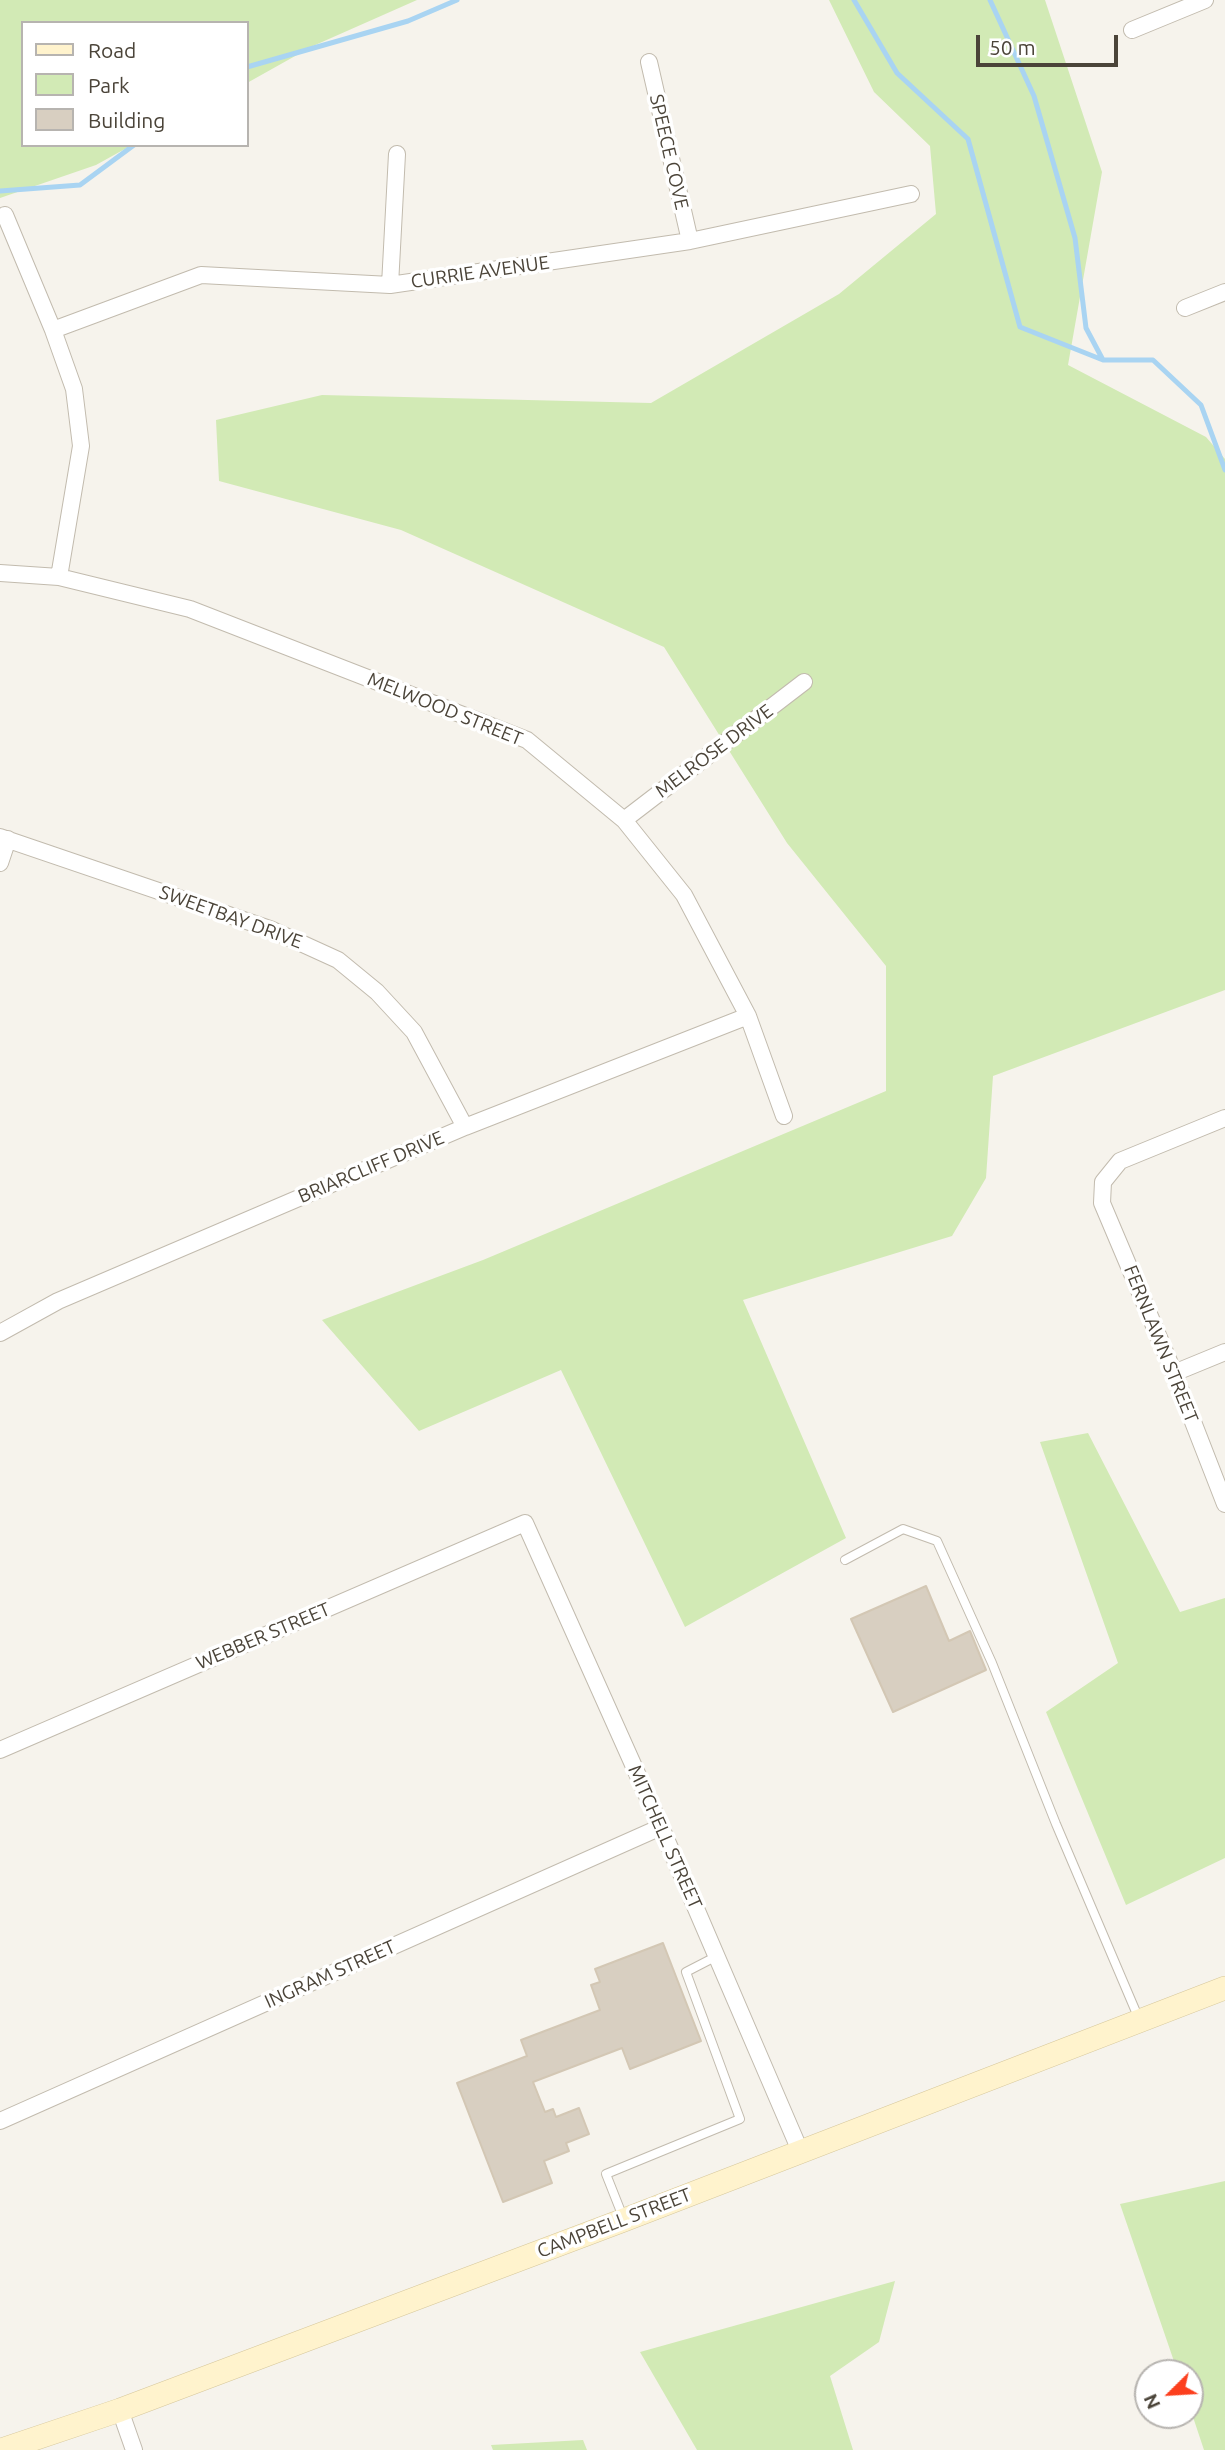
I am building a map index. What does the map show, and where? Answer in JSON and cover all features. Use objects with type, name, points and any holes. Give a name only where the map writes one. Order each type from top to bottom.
[{"type":"main road","name":"CAMPBELL STREET","points":[[1,2450],[120,2410],[802,2153],[1225,1988]]},
{"type":"street","points":[[1132,30],[1205,0]]},
{"type":"street","name":"SPEECE COVE","points":[[649,62],[690,241]]},
{"type":"street","points":[[390,285],[397,153]]},
{"type":"street","name":"CURRIE AVENUE","points":[[53,330],[201,275],[390,285],[690,241],[911,194]]},
{"type":"street","points":[[5,215],[53,330],[74,389],[81,446],[59,577]]},
{"type":"street","points":[[1185,308],[1225,292]]},
{"type":"street","name":"MELWOOD STREET","points":[[0,573],[59,577],[190,609],[527,740],[624,820],[684,894],[748,1016],[784,1116]]},
{"type":"street","name":"MELROSE DRIVE","points":[[624,820],[804,682]]},
{"type":"street","points":[[0,863],[4,838]]},
{"type":"street","name":"SWEETBAY DRIVE","points":[[4,838],[270,929],[338,960],[377,992],[414,1032],[465,1127]]},
{"type":"street","name":"BRIARCLIFF DRIVE","points":[[0,1333],[58,1301],[465,1127],[748,1016]]},
{"type":"street","name":"FERNLAWN STREET","points":[[1225,1118],[1120,1161],[1103,1182],[1102,1203],[1174,1373],[1225,1504]]},
{"type":"street","points":[[1174,1373],[1225,1352]]},
{"type":"street","name":"WEBBER STREET","points":[[0,1750],[525,1523]]},
{"type":"street","name":"MITCHELL STREET","points":[[525,1523],[661,1827],[802,2153]]},
{"type":"street","name":"INGRAM STREET","points":[[0,2121],[661,1827]]},
{"type":"street","points":[[120,2410],[134,2450]]},
{"type":"lane","points":[[845,1560],[904,1529],[937,1541],[992,1663],[1045,1799],[1140,2022]]},
{"type":"lane","points":[[624,2220],[606,2174],[740,2119],[686,1972],[717,1956]]},
{"type":"green space","points":[[0,0],[417,0],[313,46],[248,82],[248,21],[21,21],[21,147],[128,147],[96,165],[0,198]]},
{"type":"green space","points":[[829,0],[1045,0],[1102,172],[1068,365],[1206,437],[1225,459],[1225,990],[993,1076],[986,1178],[952,1236],[743,1300],[846,1538],[685,1627],[561,1370],[419,1431],[322,1320],[483,1260],[886,1091],[886,966],[787,843],[664,647],[401,530],[219,481],[216,420],[322,395],[651,403],[839,294],[936,214],[930,146],[874,92]]},
{"type":"green space","points":[[1088,1433],[1180,1612],[1225,1598],[1225,1858],[1126,1905],[1046,1712],[1118,1663],[1040,1442]]},
{"type":"green space","points":[[1225,2181],[1225,2450],[1204,2450],[1197,2429],[1204,2429],[1204,2359],[1173,2359],[1120,2204]]},
{"type":"green space","points":[[895,2281],[879,2342],[830,2376],[853,2450],[697,2450],[640,2352]]},
{"type":"green space","points":[[583,2440],[587,2450],[493,2450],[491,2445]]},
{"type":"building","points":[[926,1586],[949,1641],[970,1631],[986,1670],[893,1712],[851,1619]]},
{"type":"building","points":[[663,1943],[701,2041],[630,2069],[622,2048],[533,2082],[545,2112],[553,2109],[556,2117],[579,2108],[589,2134],[566,2143],[569,2151],[544,2161],[552,2183],[503,2202],[457,2083],[527,2056],[521,2040],[600,2010],[591,1985],[600,1982],[595,1969]]},
{"type":"waterway","points":[[248,67],[408,21],[457,0]]},
{"type":"waterway","points":[[854,0],[897,73],[968,139],[1020,327],[1103,360]]},
{"type":"waterway","points":[[990,0],[1034,96],[1075,238],[1086,328],[1103,360],[1153,360],[1201,405],[1225,470]]},
{"type":"waterway","points":[[0,191],[80,185],[131,147]]}]
